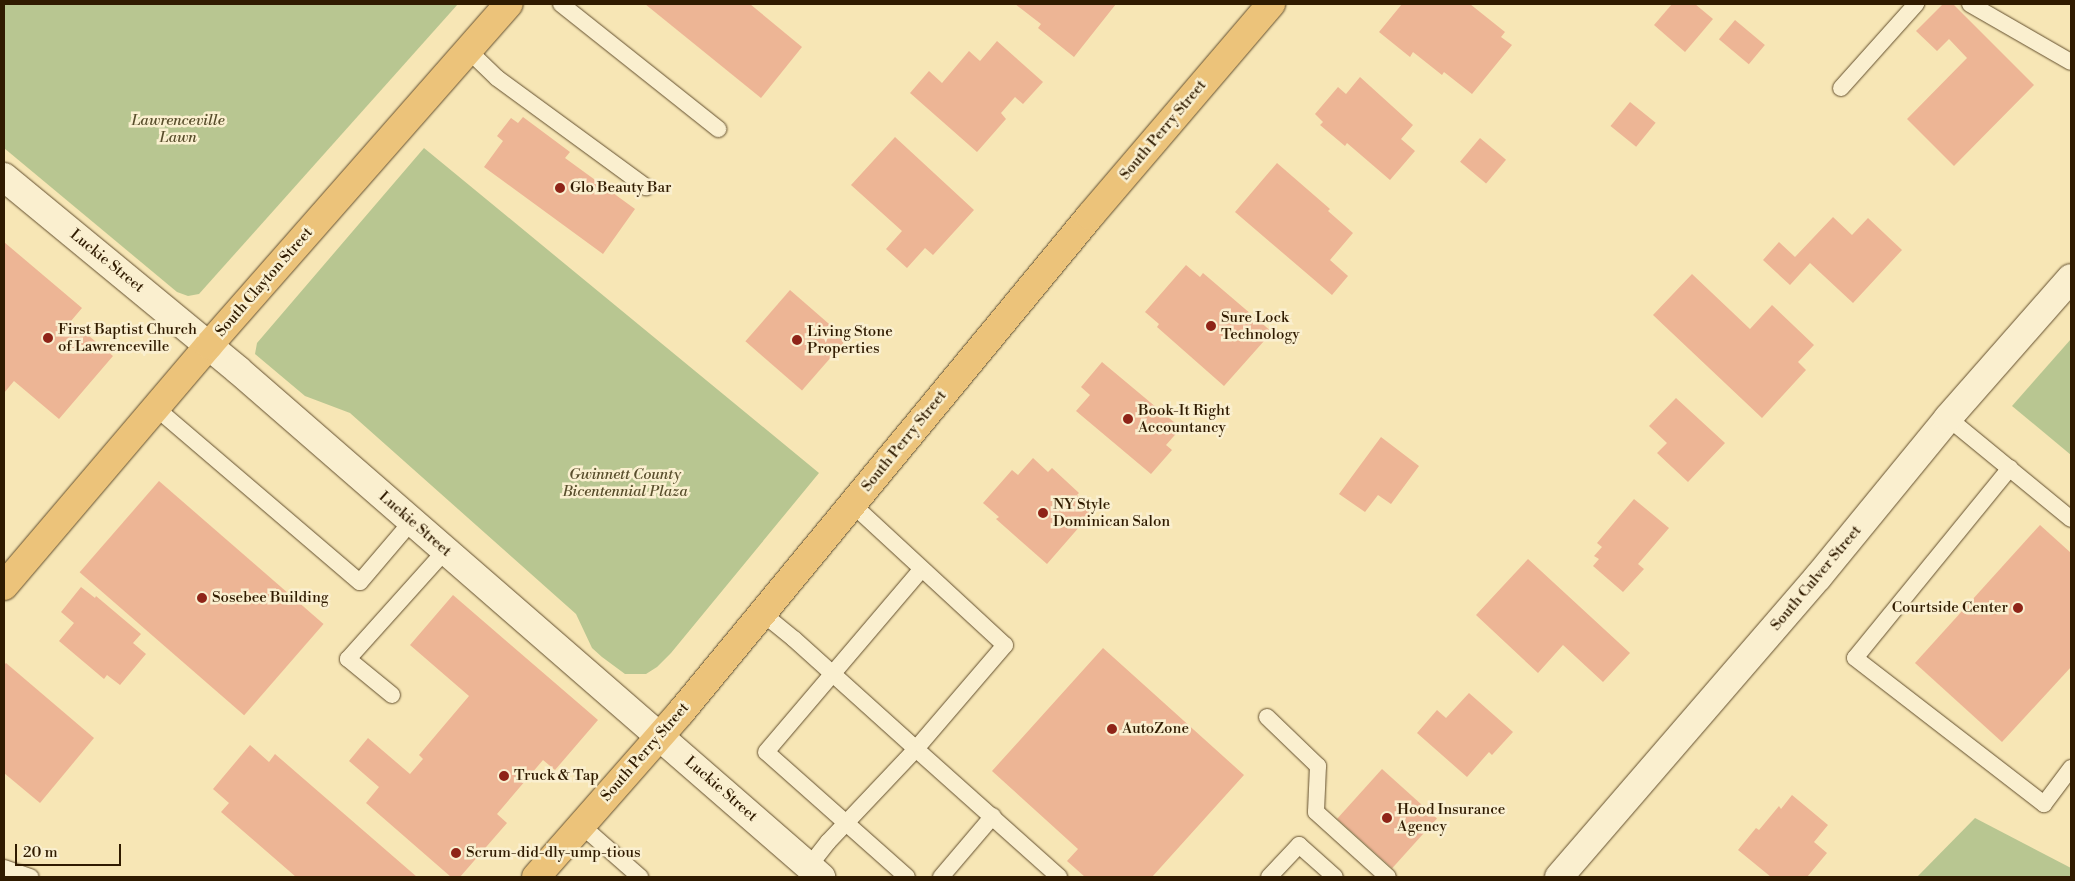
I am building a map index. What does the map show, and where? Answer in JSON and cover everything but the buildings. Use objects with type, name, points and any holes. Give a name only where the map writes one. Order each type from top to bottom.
[{"type":"main road","name":"South Clayton Street","points":[[4,586],[209,345],[509,4]]},
{"type":"main road","name":"South Perry Street","points":[[536,877],[660,736],[1090,216],[1270,4]]},
{"type":"street","name":"Luckie Street","points":[[4,177],[209,345],[815,872]]},
{"type":"street","name":"South Culver Street","points":[[1559,877],[1818,577],[1948,418],[2071,278]]},
{"type":"lane","points":[[560,4],[718,129]]},
{"type":"lane","points":[[1841,88],[1916,4]]},
{"type":"lane","points":[[1970,4],[2071,62]]},
{"type":"lane","points":[[468,50],[497,78],[646,187]]},
{"type":"lane","points":[[156,408],[360,582],[412,521]]},
{"type":"lane","points":[[1948,418],[2071,519]]},
{"type":"lane","points":[[2010,468],[1854,658],[2044,804],[2071,768]]},
{"type":"lane","points":[[815,872],[846,823],[916,749],[1005,645],[921,570],[852,504]]},
{"type":"lane","points":[[392,695],[348,659],[445,551]]},
{"type":"lane","points":[[907,877],[766,752],[921,570]]},
{"type":"lane","points":[[762,613],[993,816],[1059,877]]},
{"type":"lane","points":[[1266,717],[1318,766],[1316,812],[1388,877]]},
{"type":"lane","points":[[941,877],[993,816]]},
{"type":"lane","points":[[581,825],[640,877]]},
{"type":"lane","points":[[1269,877],[1299,845],[1335,877]]},
{"type":"lane","points":[[4,868],[30,877]]},
{"type":"green space","name":"Lawrenceville Lawn","points":[[4,4],[458,4],[199,294],[188,296],[177,292],[4,148]]},
{"type":"green space","name":"Gwinnett County Bicentennial Plaza","points":[[424,148],[819,473],[671,653],[657,667],[646,674],[625,674],[602,657],[592,648],[576,614],[350,413],[305,396],[255,354],[257,343]]},
{"type":"green space","points":[[2071,339],[2071,455],[2012,406]]},
{"type":"green space","points":[[1975,818],[2071,868],[2071,877],[1917,877]]},
{"type":"place","name":"Glo Beauty Bar","points":[[560,188]]},
{"type":"place","name":"Sure Lock Technology","points":[[1211,326]]},
{"type":"place","name":"First Baptist Church of Lawrenceville","points":[[48,338]]},
{"type":"place","name":"Living Stone Properties","points":[[797,340]]},
{"type":"place","name":"Book-It Right Accountancy","points":[[1128,419]]},
{"type":"place","name":"NY Style Dominican Salon","points":[[1043,513]]},
{"type":"place","name":"Sosebee Building","points":[[202,598]]},
{"type":"place","name":"Courtside Center","points":[[2018,608]]},
{"type":"place","name":"AutoZone","points":[[1112,729]]},
{"type":"place","name":"Truck & Tap","points":[[504,776]]},
{"type":"place","name":"Hood Insurance Agency","points":[[1387,818]]},
{"type":"place","name":"Scrum-did-dly-ump-tious","points":[[456,853]]}]
